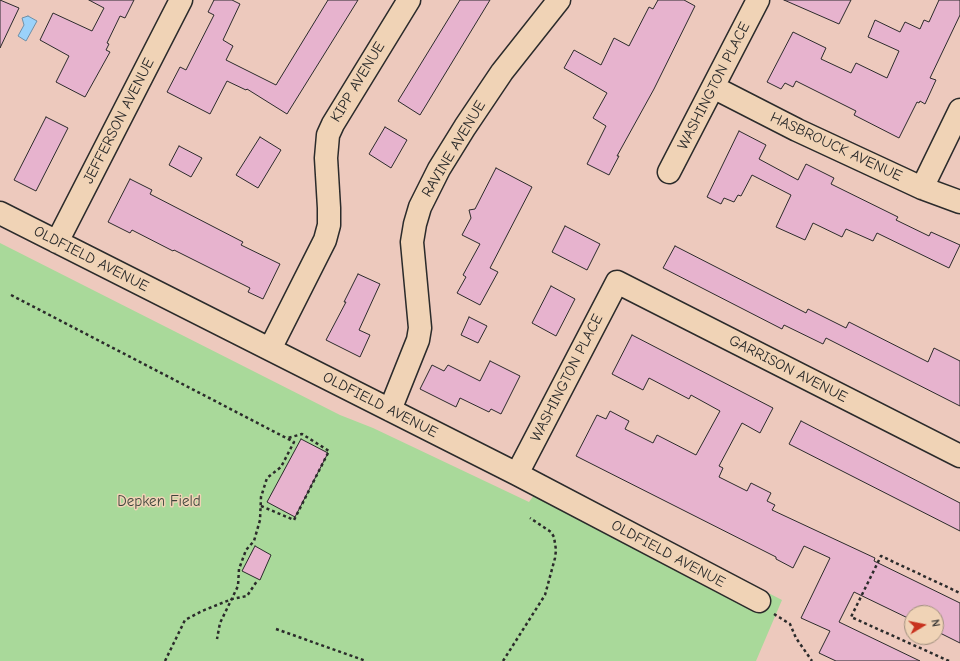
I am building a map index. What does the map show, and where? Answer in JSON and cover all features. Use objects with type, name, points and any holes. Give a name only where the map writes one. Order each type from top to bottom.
[{"type":"street","name":"JEFFERSON AVENUE","points":[[57,242],[181,0]]},
{"type":"street","name":"KIPP AVENUE","points":[[270,349],[325,240],[329,225],[326,158],[328,135],[333,124],[409,0]]},
{"type":"street","name":"RAVINE AVENUE","points":[[390,410],[395,393],[418,340],[420,328],[412,242],[415,224],[420,208],[439,169],[464,127],[502,72],[558,0]]},
{"type":"street","name":"WASHINGTON PLACE","points":[[669,172],[758,0]]},
{"type":"street","name":"HASBROUCK AVENUE","points":[[713,87],[797,130],[922,188],[960,202]]},
{"type":"street","points":[[922,188],[960,110]]},
{"type":"street","name":"OLDFIELD AVENUE","points":[[0,213],[517,474],[759,601]]},
{"type":"street","name":"WASHINGTON PLACE","points":[[517,474],[617,282]]},
{"type":"street","name":"GARRISON AVENUE","points":[[617,282],[960,456]]},
{"type":"path","points":[[11,295],[294,442],[281,467],[267,478],[261,497],[260,520],[254,541],[246,550],[240,569],[238,586],[220,623],[217,639]]},
{"type":"path","points":[[261,506],[294,520],[329,451],[302,434],[288,438]]},
{"type":"path","points":[[503,661],[544,595],[555,558],[556,550],[554,537],[551,532],[530,518]]},
{"type":"path","points":[[949,661],[851,616],[881,556],[960,593]]},
{"type":"path","points":[[165,661],[185,620],[202,611],[232,599],[247,596],[258,581]]},
{"type":"path","points":[[759,601],[768,612],[788,621],[796,638],[812,661]]},
{"type":"path","points":[[276,629],[366,661]]},
{"type":"green space","name":"Depken Field","points":[[0,243],[340,415],[373,428],[529,502],[546,479],[782,600],[756,661],[0,661]]},
{"type":"water","points":[[28,16],[37,21],[26,41],[18,36],[24,25],[22,18]]},
{"type":"building","points":[[0,0],[19,8],[0,48]]},
{"type":"building","points":[[89,0],[134,0],[125,18],[120,16],[107,43],[109,44],[106,50],[110,52],[85,97],[56,82],[69,56],[40,40],[53,13],[92,31],[104,8]]},
{"type":"building","points":[[214,0],[232,0],[240,4],[223,40],[233,46],[226,60],[276,85],[328,0],[358,0],[287,114],[247,89],[246,90],[227,81],[210,114],[167,92],[180,67],[186,70],[214,15],[208,12]]},
{"type":"building","points":[[460,0],[490,0],[420,115],[398,101]]},
{"type":"building","points":[[658,0],[684,0],[695,6],[654,89],[617,156],[619,156],[609,175],[587,164],[606,126],[593,118],[607,93],[564,68],[574,50],[601,65],[614,38],[629,46],[649,7],[653,9]]},
{"type":"building","points":[[784,0],[851,0],[839,24]]},
{"type":"building","points":[[939,0],[960,0],[960,15],[930,78],[936,80],[925,104],[920,101],[919,103],[917,102],[899,138],[854,115],[856,111],[796,81],[793,87],[785,83],[781,89],[767,82],[793,32],[826,48],[821,59],[851,73],[856,63],[887,78],[899,51],[868,37],[875,20],[900,32],[905,22],[920,29],[924,20],[929,22]]},
{"type":"building","points":[[46,117],[68,128],[36,191],[14,180]]},
{"type":"building","points":[[385,127],[407,140],[391,168],[369,154]]},
{"type":"building","points":[[739,131],[766,145],[759,159],[798,180],[806,164],[834,178],[831,184],[898,217],[896,220],[929,236],[931,232],[960,245],[949,268],[877,233],[873,241],[846,229],[842,237],[813,223],[805,240],[776,227],[791,195],[752,175],[741,196],[738,195],[734,202],[724,198],[721,204],[707,197]]},
{"type":"building","points":[[260,137],[281,150],[258,188],[236,175]]},
{"type":"building","points":[[179,146],[202,158],[191,177],[169,165]]},
{"type":"building","points":[[496,168],[532,187],[490,268],[498,272],[480,305],[457,293],[466,277],[463,275],[480,244],[462,235],[471,218],[469,210],[475,209]]},
{"type":"building","points":[[130,179],[152,190],[150,194],[243,242],[241,245],[280,264],[263,299],[248,292],[250,288],[174,250],[173,251],[132,230],[130,233],[108,222]]},
{"type":"building","points":[[565,226],[600,244],[587,270],[552,252]]},
{"type":"building","points":[[675,246],[806,313],[808,309],[846,328],[849,322],[928,362],[934,348],[960,361],[960,406],[826,338],[823,344],[784,325],[782,329],[663,268]]},
{"type":"building","points":[[358,274],[380,284],[359,330],[370,335],[360,357],[326,340],[346,302],[344,302]]},
{"type":"building","points":[[551,286],[575,299],[556,336],[532,323]]},
{"type":"building","points":[[469,317],[487,326],[478,343],[461,335]]},
{"type":"building","points":[[632,335],[773,408],[760,433],[742,423],[719,466],[723,468],[719,477],[747,491],[751,483],[771,493],[767,501],[775,505],[772,510],[875,558],[874,561],[960,603],[960,643],[944,635],[944,605],[904,605],[904,616],[854,592],[839,622],[920,661],[836,661],[819,653],[830,631],[801,618],[830,558],[804,546],[793,568],[776,559],[776,557],[576,456],[597,415],[606,419],[610,411],[629,421],[625,429],[653,443],[657,435],[696,455],[720,411],[691,395],[689,399],[649,378],[643,390],[612,374]]},
{"type":"building","points":[[490,361],[520,376],[501,414],[491,409],[489,412],[460,398],[456,407],[420,389],[432,365],[444,371],[448,365],[480,381]]},
{"type":"building","points":[[801,421],[960,503],[960,531],[789,444]]},
{"type":"building","points":[[301,439],[328,453],[295,517],[267,502]]},
{"type":"building","points":[[255,546],[271,555],[260,580],[242,571]]}]
